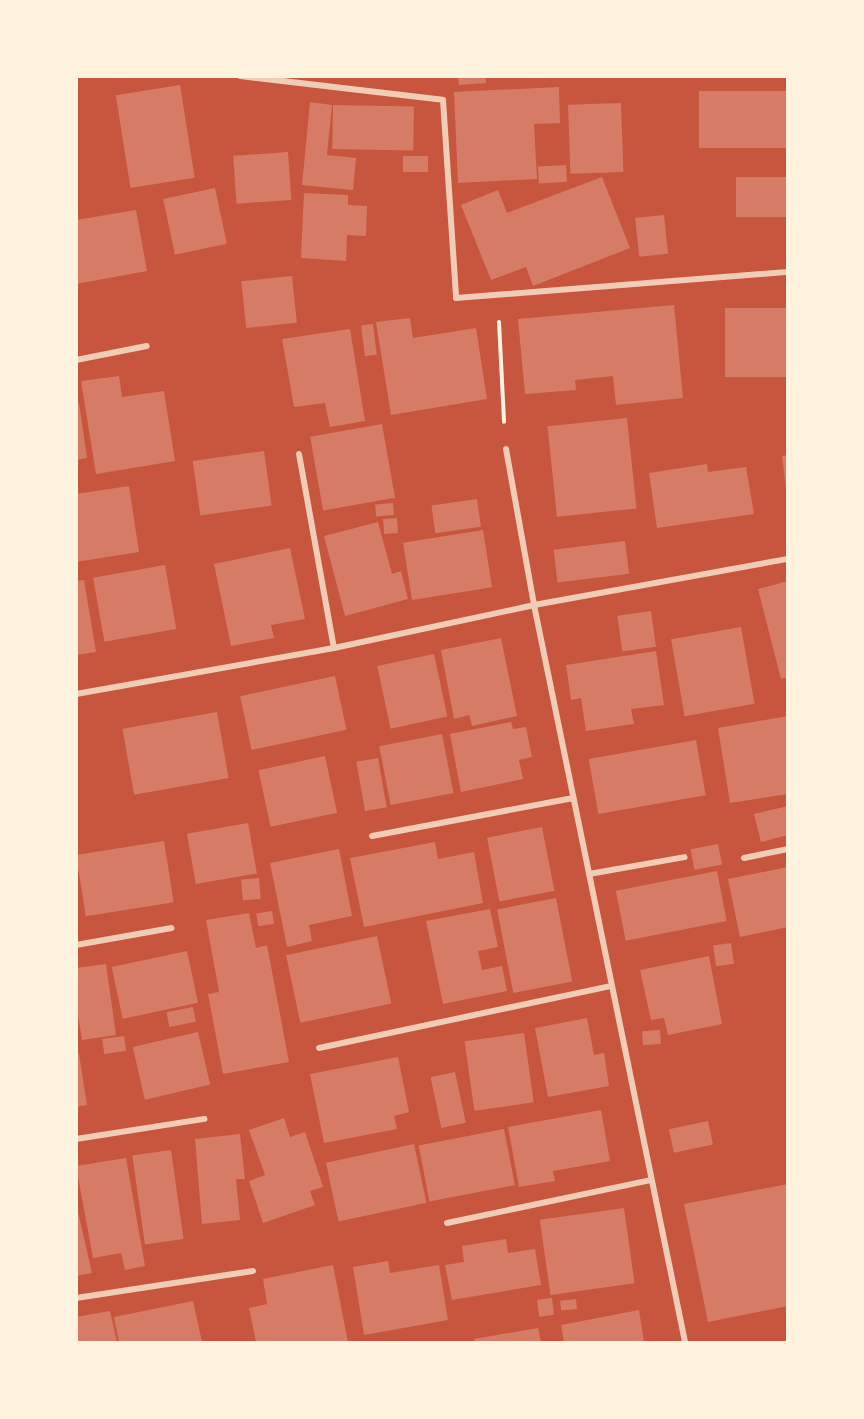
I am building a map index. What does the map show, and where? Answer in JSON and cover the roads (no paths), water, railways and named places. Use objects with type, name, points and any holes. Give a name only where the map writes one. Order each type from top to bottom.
[{"type":"street","points":[[240,76],[443,100],[456,298],[788,272]]},
{"type":"street","points":[[76,360],[147,346]]},
{"type":"street","points":[[506,449],[534,605],[685,1342]]},
{"type":"street","points":[[299,454],[334,648]]},
{"type":"street","points":[[76,694],[334,648],[534,605],[788,559]]},
{"type":"street","points":[[372,836],[573,798]]},
{"type":"street","points":[[744,858],[788,849]]},
{"type":"street","points":[[589,874],[685,857]]},
{"type":"street","points":[[76,945],[171,928]]},
{"type":"street","points":[[319,1048],[611,986]]},
{"type":"street","points":[[76,1139],[204,1119]]},
{"type":"street","points":[[447,1223],[651,1180]]},
{"type":"street","points":[[76,1298],[253,1271]]}]
